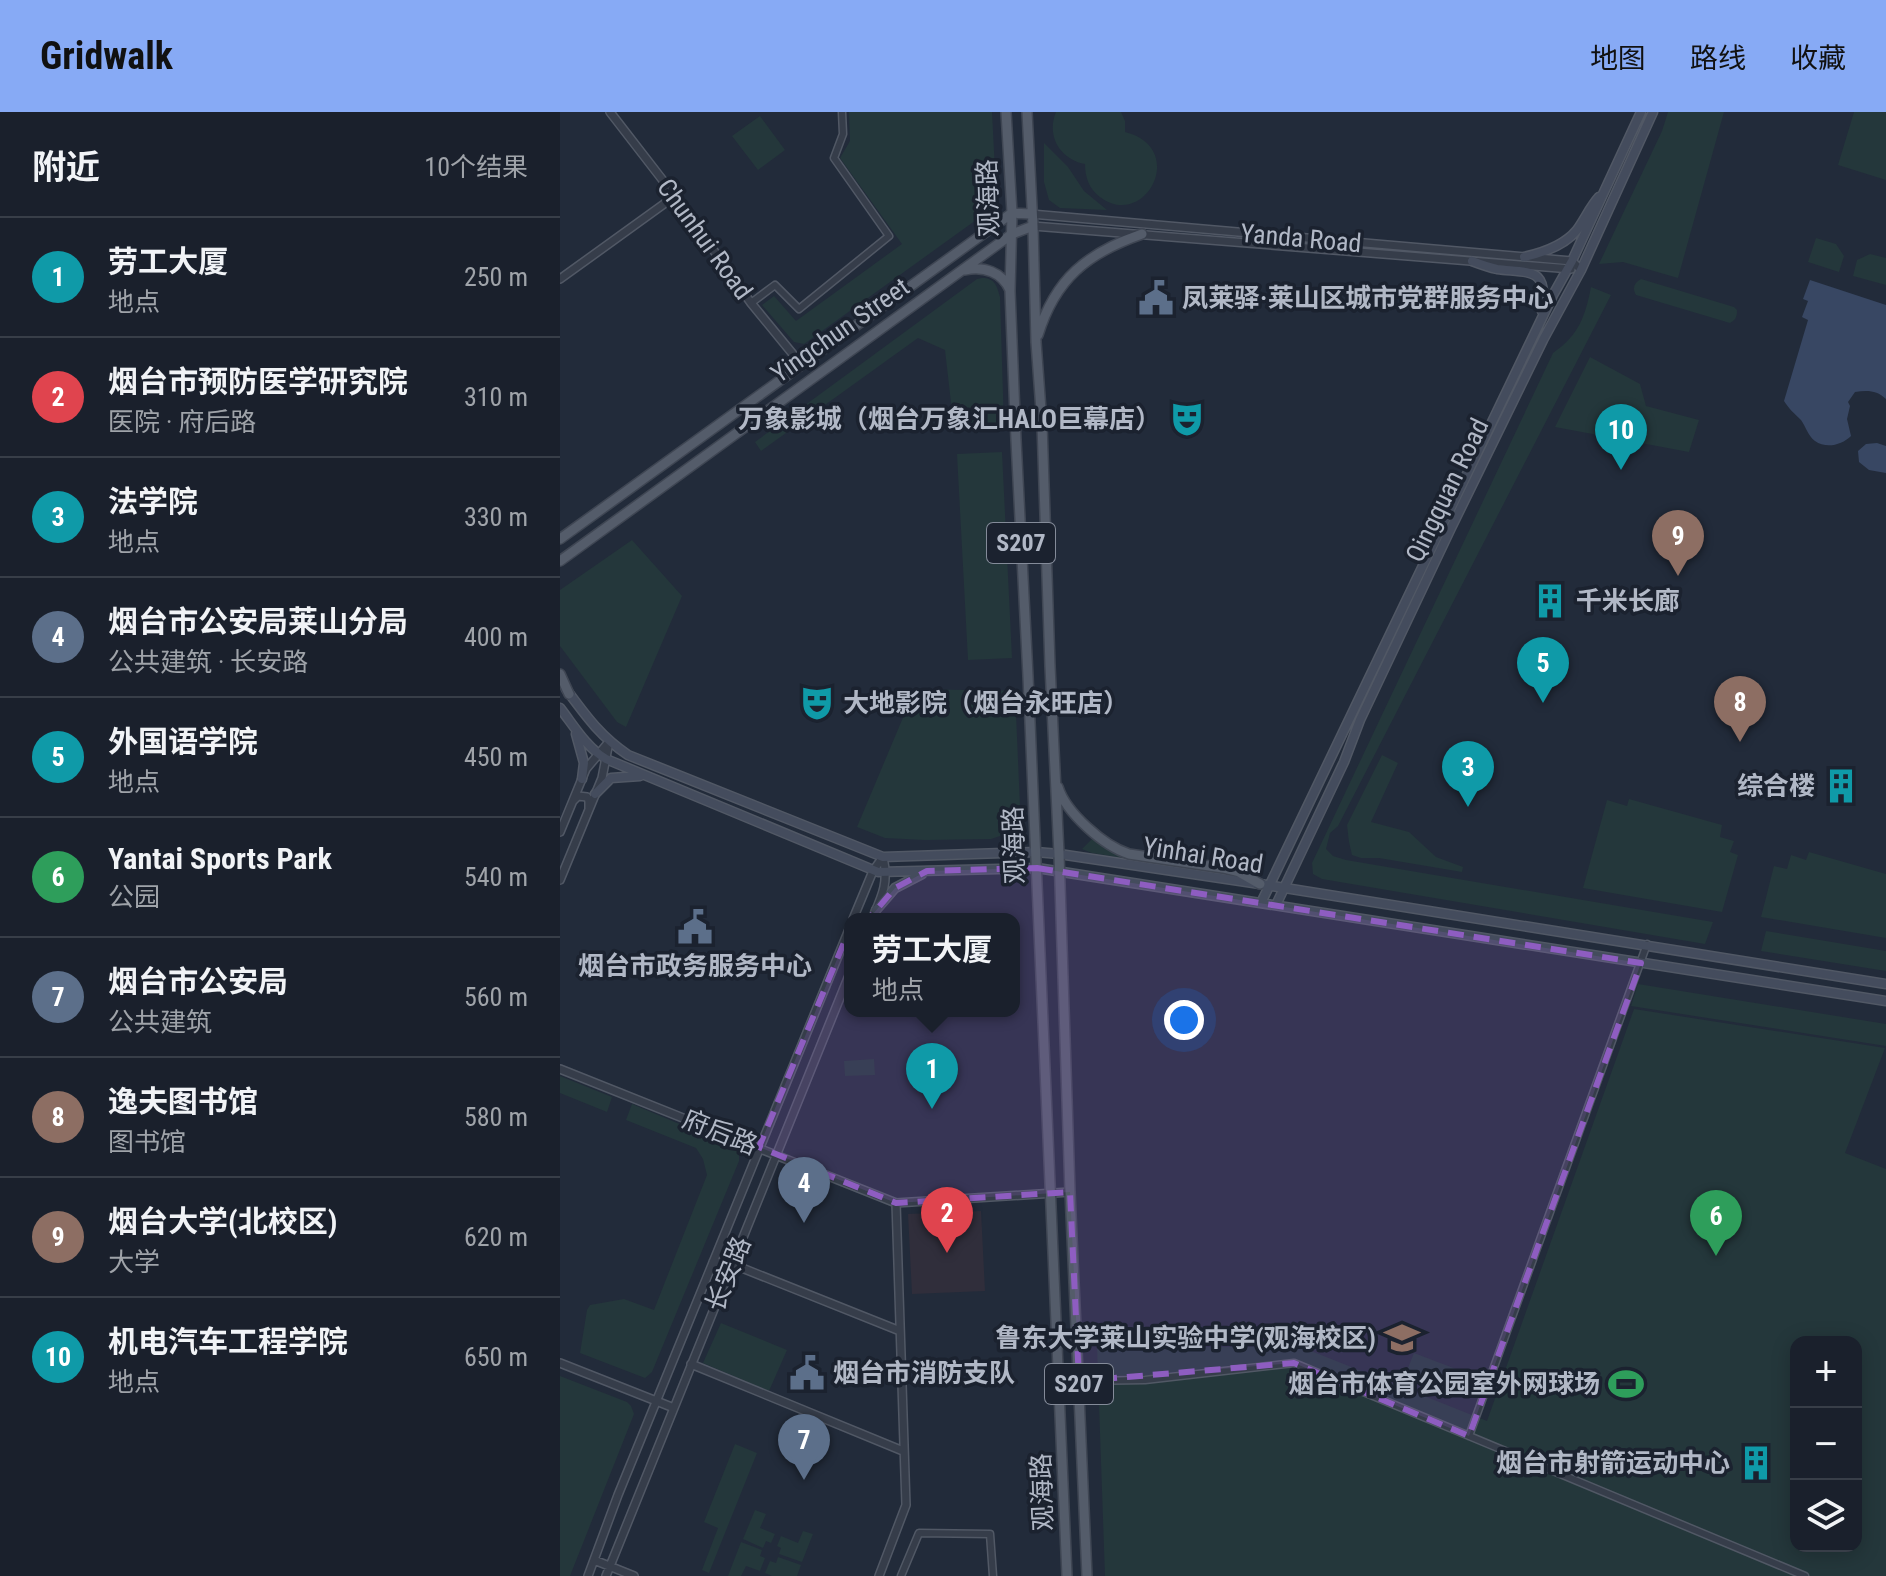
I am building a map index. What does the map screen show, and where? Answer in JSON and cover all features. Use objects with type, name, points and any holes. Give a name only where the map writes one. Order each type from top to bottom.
[{"type":"main road","name":"观海路","points":[[1006,112],[1012,213],[1010,291],[1067,1576]]},
{"type":"main road","name":"观海路","points":[[1027,112],[1087,1576]]},
{"type":"main road","name":"Qingquan Road","points":[[1261,903],[1264,885],[1570,265],[1641,112]]},
{"type":"main road","name":"Qingquan Road","points":[[1276,905],[1451,528],[1543,340],[1581,270],[1653,112]]},
{"type":"main road","points":[[1524,257],[1563,242],[1577,230],[1590,207],[1605,190]]},
{"type":"main road","points":[[1012,213],[1031,214]]},
{"type":"main road","name":"Yingchun Street","points":[[560,539],[1012,213]]},
{"type":"main road","name":"Yingchun Street","points":[[560,561],[1012,234],[1033,226]]},
{"type":"main road","points":[[1036,342],[1052,297],[1064,282],[1098,254],[1142,234]]},
{"type":"main road","points":[[1472,261],[1535,275],[1544,290],[1540,322]]},
{"type":"main road","points":[[962,271],[973,268],[991,271],[1007,283],[1010,291]]},
{"type":"main road","points":[[560,674],[569,694]]},
{"type":"main road","name":"Yinhai Road","points":[[560,681],[593,726],[628,755],[883,857],[1059,854],[1647,944],[1886,984]]},
{"type":"main road","name":"Yinhai Road","points":[[560,708],[597,754],[606,759],[873,871],[1037,868],[1886,1001]]},
{"type":"main road","points":[[571,722],[584,763],[582,779]]},
{"type":"main road","points":[[1054,775],[1067,808],[1117,850],[1223,868],[1239,872],[1264,885]]},
{"type":"main road","points":[[595,794],[617,776],[650,777]]},
{"type":"main road","points":[[875,913],[895,888],[927,871]]},
{"type":"street","name":"Chunhui Road","points":[[610,112],[675,196],[751,303],[801,364]]},
{"type":"street","points":[[751,303],[775,285],[799,309],[889,236],[834,158],[843,134],[842,112]]},
{"type":"street","points":[[560,279],[675,196]]},
{"type":"street","name":"Yanda Road","points":[[1031,214],[1524,257],[1570,265]]},
{"type":"street","name":"Yanda Road","points":[[1033,226],[1472,261],[1570,265]]},
{"type":"street","points":[[1570,265],[1581,270]]},
{"type":"street","points":[[560,832],[586,769],[609,742]]},
{"type":"street","points":[[560,880],[602,778],[609,742]]},
{"type":"street","points":[[572,804],[582,795],[589,801],[589,810]]},
{"type":"street","points":[[859,913],[873,871],[883,857]]},
{"type":"street","points":[[874,913],[884,890],[887,872],[883,857]]},
{"type":"street","points":[[588,1576],[618,1495],[844,942]]},
{"type":"street","points":[[1469,1436],[1647,944]]},
{"type":"street","name":"长安路","points":[[606,1576],[844,988]]},
{"type":"street","name":"府后路","points":[[560,1069],[896,1203],[1070,1192]]},
{"type":"street","points":[[879,1576],[906,1505],[896,1203]]},
{"type":"street","points":[[713,1262],[732,1264],[900,1331]]},
{"type":"street","points":[[560,1363],[674,1408]]},
{"type":"street","points":[[1079,1381],[1145,1380],[1294,1363],[1805,1576]]},
{"type":"street","points":[[691,1364],[903,1451]]},
{"type":"street","points":[[901,1576],[919,1533],[990,1534],[993,1576]]},
{"type":"street","points":[[594,1560],[634,1576]]},
{"type":"highlighted area","points":[[1037,868],[1641,963],[1469,1436],[1294,1363],[1079,1381],[1070,1192],[896,1203],[759,1147],[855,916],[867,921],[895,888],[927,871]]},
{"type":"shaded area","points":[[981,1211],[985,1291],[912,1294],[908,1214]]},
{"type":"green space","points":[[849,112],[992,112],[996,190],[990,210],[804,344],[794,342],[762,305],[774,296],[796,321],[902,244],[840,158],[850,141]]},
{"type":"green space","points":[[1056,112],[1121,112],[1125,132],[1144,141],[1154,154],[1157,169],[1145,196],[1132,203],[1117,205],[1096,194],[1088,182],[1085,164],[1069,157],[1057,145],[1053,130]]},
{"type":"green space","points":[[1668,112],[1724,112],[1678,278],[1623,262],[1599,264],[1662,131]]},
{"type":"green space","points":[[1854,112],[1886,112],[1886,180],[1838,165]]},
{"type":"green space","points":[[760,116],[785,150],[758,170],[732,136]]},
{"type":"green space","points":[[1044,143],[1068,167],[1084,191],[1107,210],[1060,208],[1049,200],[1044,182]]},
{"type":"green space","points":[[1816,238],[1836,244],[1844,256],[1839,272],[1808,262]]},
{"type":"green space","points":[[1870,254],[1886,258],[1886,285],[1853,276],[1857,260]]},
{"type":"green space","points":[[982,278],[993,281],[1000,297],[1004,427],[954,429],[945,350],[918,338],[761,451],[755,442]]},
{"type":"green space","points":[[1641,279],[1734,307],[1737,310],[1736,318],[1730,323],[1636,295],[1634,286]]},
{"type":"green space","points":[[1591,287],[1611,295],[1338,826],[1330,833],[1326,849],[1333,856],[1346,860],[1713,922],[1705,944],[1322,879],[1313,874],[1312,863],[1553,353],[1580,324]]},
{"type":"green space","points":[[1590,357],[1640,384],[1646,406],[1699,420],[1689,452],[1555,427]]},
{"type":"green space","points":[[1002,452],[1012,658],[968,660],[957,454]]},
{"type":"green space","points":[[632,540],[682,596],[626,727],[617,722],[560,646],[560,590]]},
{"type":"green space","points":[[915,689],[1015,691],[1021,829],[991,839],[925,840],[885,838],[857,827]]},
{"type":"green space","points":[[1382,755],[1398,763],[1371,822],[1409,832],[1436,857],[1463,867],[1462,872],[1352,855],[1347,825]]},
{"type":"green space","points":[[1629,799],[1722,825],[1720,837],[1734,841],[1730,852],[1738,855],[1722,912],[1583,888],[1607,800],[1627,806]]},
{"type":"green space","points":[[1094,837],[1111,850],[1218,870],[1217,873],[1082,849]]},
{"type":"green space","points":[[1809,852],[1886,874],[1886,938],[1761,917],[1774,866],[1787,869],[1791,855],[1806,860]]},
{"type":"green space","points":[[1766,931],[1886,951],[1886,971],[1761,951]]},
{"type":"green space","points":[[1638,984],[1886,1024],[1886,1046],[1631,1006]]},
{"type":"green space","points":[[1634,1009],[1885,1048],[1845,1153],[1886,1169],[1886,1576],[1105,1576],[1097,1347],[1301,1347],[1487,1421]]},
{"type":"green space","points":[[874,1059],[875,1075],[845,1076],[844,1061]]},
{"type":"green space","points":[[560,1076],[612,1097],[607,1112],[560,1093]]},
{"type":"green space","points":[[632,1104],[734,1147],[739,1154],[739,1161],[652,1372],[645,1378],[580,1353],[587,1310],[590,1305],[624,1299],[654,1310],[707,1175],[696,1148],[626,1120]]},
{"type":"green space","points":[[721,1323],[787,1350],[769,1391],[703,1363]]},
{"type":"green space","points":[[1414,1353],[1464,1372],[1455,1397],[1404,1378]]},
{"type":"green space","points":[[560,1376],[627,1402],[634,1414],[570,1576],[560,1576]]},
{"type":"green space","points":[[735,1444],[757,1453],[709,1573],[702,1570],[718,1528],[704,1522]]},
{"type":"green space","points":[[755,1510],[766,1514],[760,1528],[775,1534],[771,1543],[766,1541],[763,1548],[743,1539]]},
{"type":"green space","points":[[803,1531],[813,1534],[802,1562],[779,1554],[781,1548],[777,1546],[781,1536],[798,1543]]},
{"type":"green space","points":[[741,1542],[762,1550],[760,1556],[765,1558],[760,1571],[746,1566],[741,1576],[728,1576]]},
{"type":"green space","points":[[778,1557],[801,1565],[797,1576],[765,1573],[770,1561],[776,1563]]},
{"type":"water","points":[[1810,280],[1886,305],[1886,399],[1872,391],[1855,392],[1848,402],[1847,419],[1851,436],[1834,445],[1824,445],[1813,439],[1784,401],[1808,320],[1802,317],[1808,301],[1803,299]]},
{"type":"water","points":[[1866,444],[1886,446],[1886,473],[1869,470],[1859,462],[1858,451]]},
{"type":"place","name":"凤莱驿·莱山区城市党群服务中心","points":[[1156,298]]},
{"type":"place","name":"万象影城（烟台万象汇HALO巨幕店）","points":[[1187,419]]},
{"type":"place","name":"机电汽车工程学院","points":[[1621,470]]},
{"type":"place","name":"烟台大学(北校区)","points":[[1678,576]]},
{"type":"place","name":"千米长廊","points":[[1550,601]]},
{"type":"place","name":"大地影院（烟台永旺店）","points":[[817,703]]},
{"type":"place","name":"外国语学院","points":[[1543,703]]},
{"type":"place","name":"逸夫图书馆","points":[[1740,742]]},
{"type":"place","name":"综合楼","points":[[1841,786]]},
{"type":"place","name":"法学院","points":[[1468,807]]},
{"type":"place","name":"烟台市政务服务中心","points":[[695,927]]},
{"type":"place","name":"劳工大厦","points":[[932,1109]]},
{"type":"place","name":"烟台市公安局莱山分局","points":[[804,1223]]},
{"type":"place","name":"烟台市预防医学研究院","points":[[947,1253]]},
{"type":"place","name":"Yantai Sports Park","points":[[1716,1256]]},
{"type":"place","name":"鲁东大学莱山实验中学(观海校区)","points":[[1402,1338]]},
{"type":"place","name":"烟台市消防支队","points":[[807,1373]]},
{"type":"place","name":"烟台市体育公园室外网球场","points":[[1626,1384]]},
{"type":"place","name":"烟台市射箭运动中心","points":[[1756,1463]]},
{"type":"place","name":"烟台市公安局","points":[[804,1480]]}]
